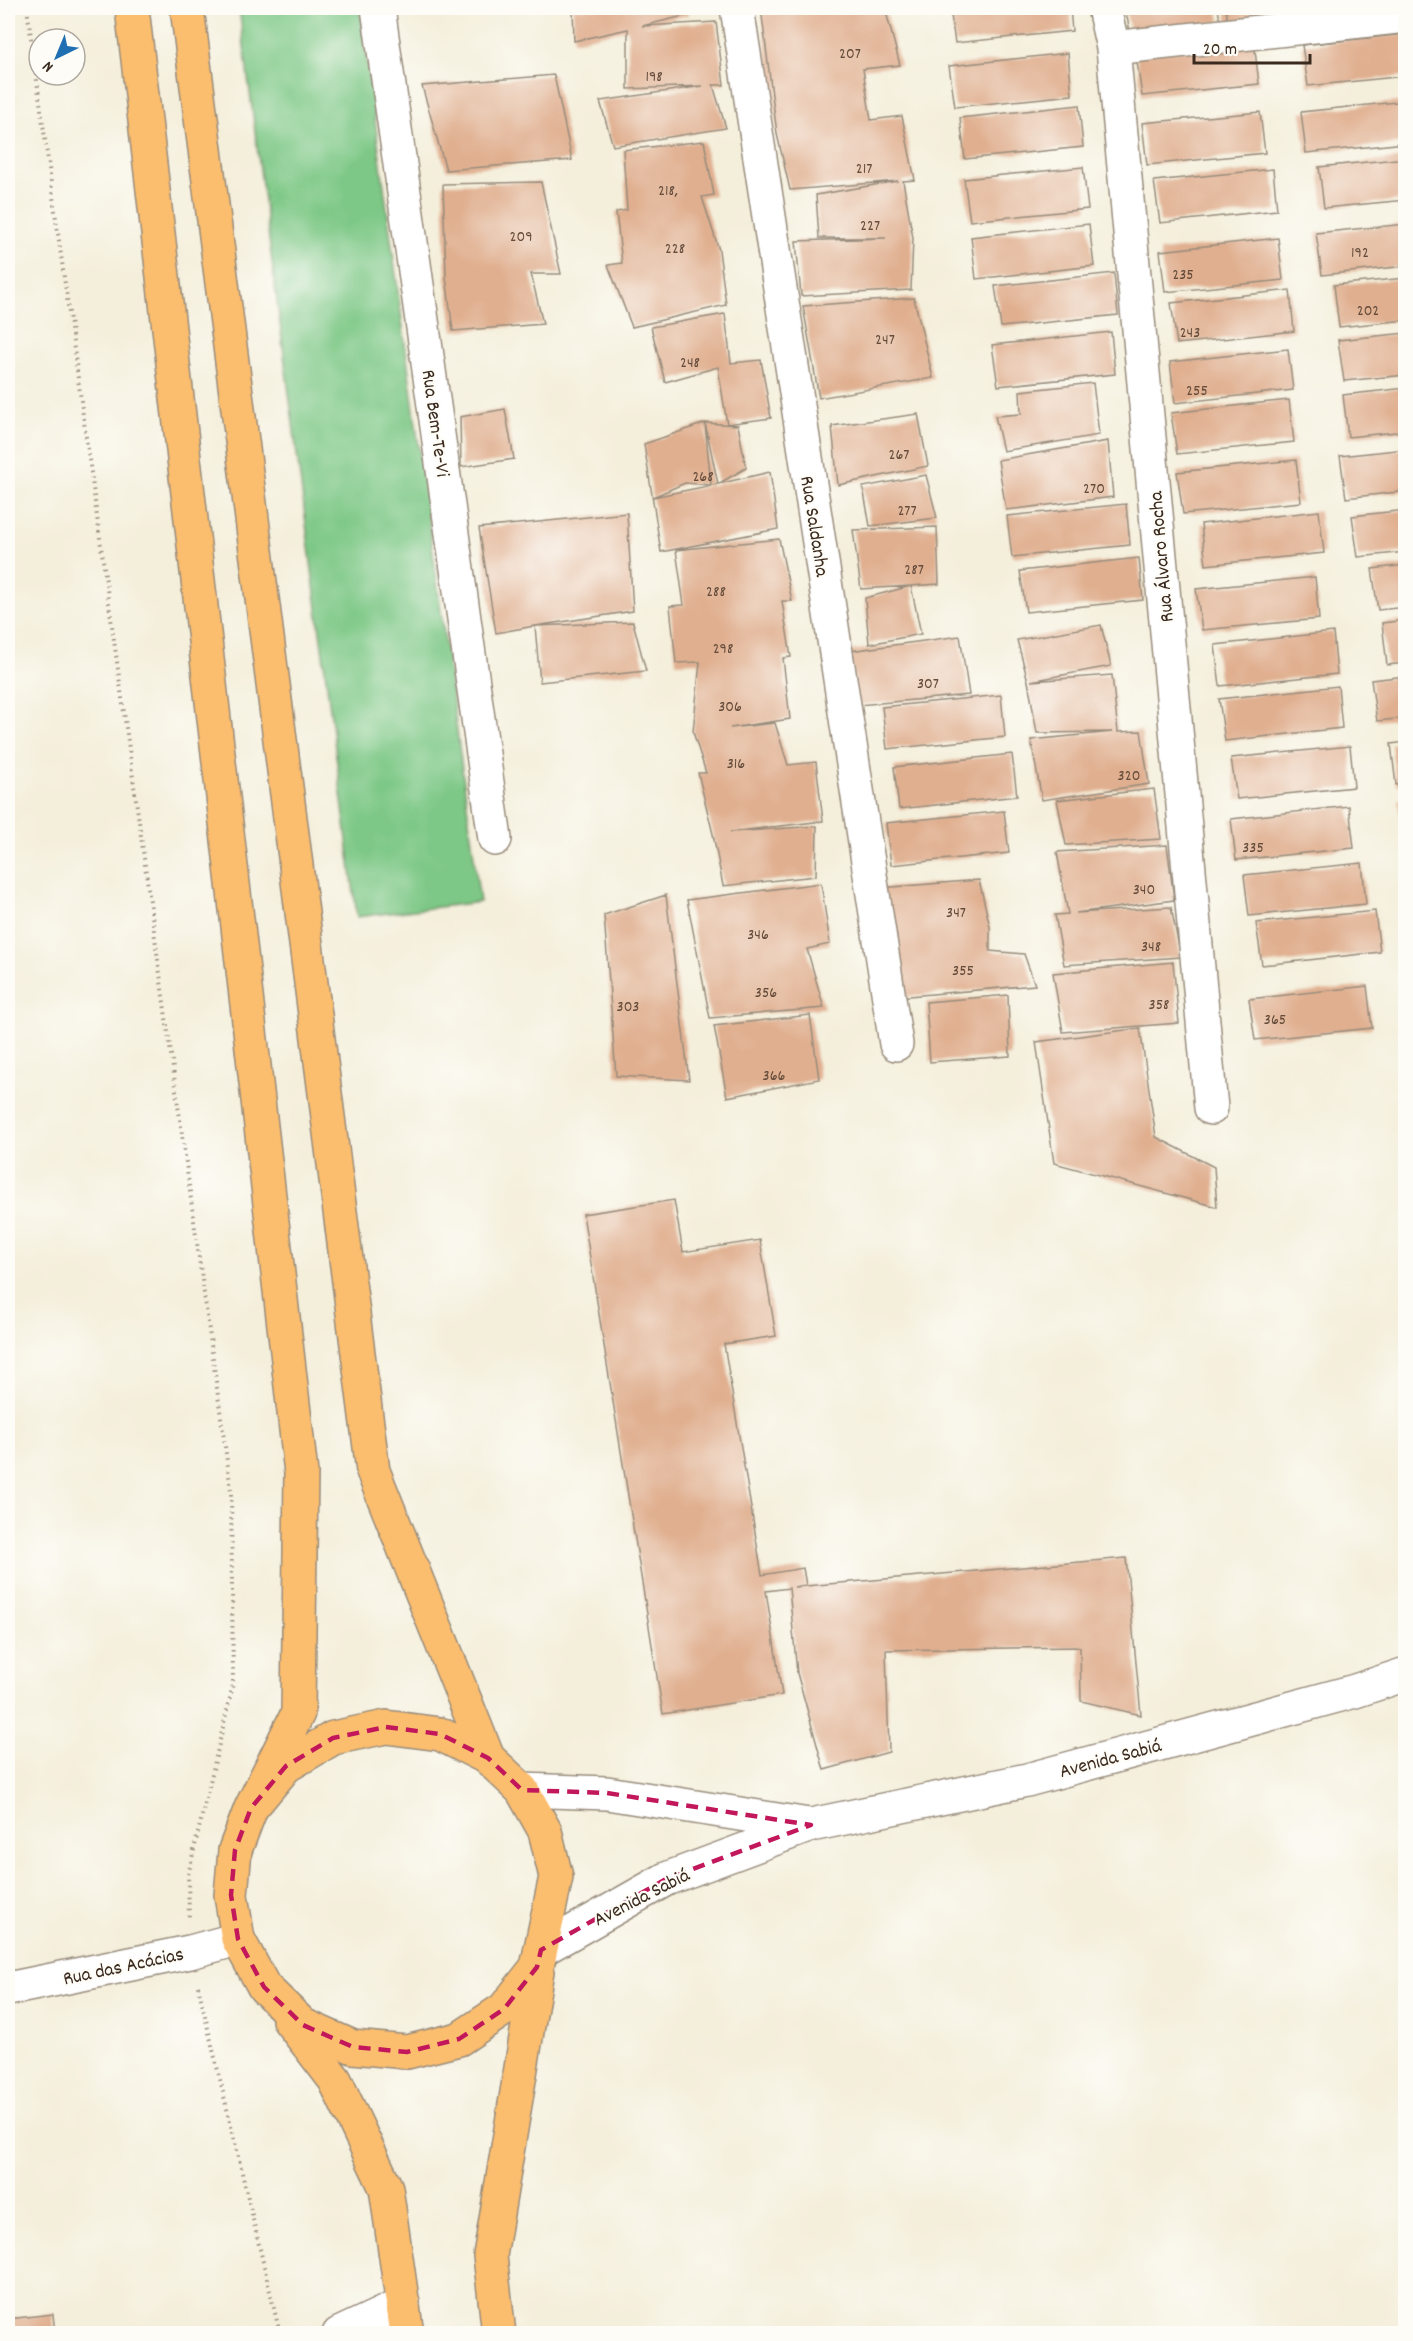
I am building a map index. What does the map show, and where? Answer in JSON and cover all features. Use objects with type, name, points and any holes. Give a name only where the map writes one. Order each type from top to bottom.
[{"type":"main road","points":[[132,8],[302,1473],[298,1713],[252,1808],[235,1850],[231,1895],[238,1939],[264,1987],[335,2080],[386,2188],[405,2319]]},
{"type":"main road","points":[[187,8],[373,1471],[488,1758]]},
{"type":"main road","points":[[252,1808],[286,1766],[333,1738],[386,1727],[440,1734],[488,1758],[522,1790],[545,1831],[556,1876],[539,1958],[490,2256],[499,2334]]},
{"type":"main road","points":[[264,1987],[303,2025],[353,2047],[407,2052],[459,2039],[504,2009],[539,1958]]},
{"type":"street","name":"Rua Bem-Te-Vi","points":[[378,8],[495,838]]},
{"type":"street","name":"Rua Saldanha","points":[[737,8],[896,1044]]},
{"type":"street","name":"Rua Álvaro Rocha","points":[[1104,8],[1113,48],[1211,1108]]},
{"type":"street","points":[[1113,48],[1406,16]]},
{"type":"street","name":"Avenida Sabiá","points":[[539,1958],[666,1879],[811,1825],[1027,1780],[1344,1694],[1406,1674]]},
{"type":"street","name":"Avenida Sabiá","points":[[522,1790],[607,1793],[811,1825]]},
{"type":"street","name":"Rua das Acácias","points":[[8,1989],[190,1952],[238,1939]]},
{"type":"street","points":[[339,2334],[405,2319]]},
{"type":"path","points":[[27,8],[231,1490],[233,1685],[188,1875],[190,1952],[280,2334]]},
{"type":"highlighted area","points":[[386,1727],[440,1734],[488,1758],[522,1790],[607,1793],[811,1825],[666,1879],[541,1950],[537,1967],[504,2009],[459,2039],[407,2052],[353,2047],[303,2025],[264,1987],[238,1939],[231,1895],[235,1850],[251,1808],[286,1766],[333,1738]]},
{"type":"green space","points":[[239,8],[360,8],[480,902],[357,917]]},
{"type":"building","points":[[573,8],[686,8],[688,15],[642,26],[716,22],[724,85],[713,85],[726,128],[613,146],[600,101],[703,86],[628,89],[628,29],[574,41]]},
{"type":"building","points":[[761,8],[786,8],[772,11],[885,8],[900,65],[863,69],[871,120],[902,116],[915,180],[903,181],[913,238],[911,290],[801,296],[796,241],[886,238],[819,238],[816,195],[898,181],[790,190],[777,134]]},
{"type":"building","points":[[950,8],[1070,8],[1072,31],[955,43]]},
{"type":"building","points":[[1125,8],[1218,8],[1220,22],[1130,31]]},
{"type":"building","points":[[1226,8],[1285,8],[1285,13],[1228,26]]},
{"type":"building","points":[[1295,8],[1322,8],[1322,9],[1295,11]]},
{"type":"building","points":[[1406,34],[1406,76],[1308,86],[1302,45]]},
{"type":"building","points":[[1254,42],[1259,84],[1142,96],[1136,55]]},
{"type":"building","points":[[1068,53],[1072,95],[955,107],[949,66]]},
{"type":"building","points":[[554,75],[572,160],[446,170],[422,86]]},
{"type":"building","points":[[1406,101],[1406,143],[1306,153],[1301,112]]},
{"type":"building","points":[[1079,105],[1083,147],[965,159],[960,118]]},
{"type":"building","points":[[1260,112],[1265,153],[1147,165],[1142,123]]},
{"type":"building","points":[[704,141],[714,195],[702,197],[719,250],[726,305],[632,327],[608,265],[622,263],[616,212],[627,210],[623,150]]},
{"type":"building","points":[[1406,158],[1406,200],[1324,208],[1319,167]]},
{"type":"building","points":[[1083,167],[1088,209],[970,221],[964,179]]},
{"type":"building","points":[[1273,169],[1277,210],[1160,223],[1154,181]]},
{"type":"building","points":[[541,182],[561,274],[531,274],[543,324],[453,331],[446,277],[443,184]]},
{"type":"building","points":[[1089,224],[1094,266],[976,279],[971,237]]},
{"type":"building","points":[[1406,224],[1406,266],[1322,275],[1316,233]]},
{"type":"building","points":[[1278,238],[1283,280],[1165,292],[1160,251]]},
{"type":"building","points":[[1114,273],[1118,315],[1001,327],[995,286]]},
{"type":"building","points":[[1406,278],[1406,320],[1339,327],[1334,285]]},
{"type":"building","points":[[1290,290],[1294,331],[1177,344],[1171,303]]},
{"type":"building","points":[[914,298],[933,378],[819,398],[803,306]]},
{"type":"building","points":[[725,314],[731,363],[761,360],[771,418],[727,424],[718,367],[665,382],[651,327]]},
{"type":"building","points":[[1111,332],[1115,374],[998,386],[992,345]]},
{"type":"building","points":[[1406,333],[1406,375],[1344,381],[1338,340]]},
{"type":"building","points":[[1288,349],[1293,390],[1175,403],[1170,362]]},
{"type":"building","points":[[1093,383],[1099,435],[1003,451],[995,416],[1021,414],[1020,391]]},
{"type":"building","points":[[1406,388],[1406,431],[1348,437],[1343,395]]},
{"type":"building","points":[[1289,400],[1294,442],[1177,454],[1171,413]]},
{"type":"building","points":[[505,409],[514,459],[461,467],[460,417]]},
{"type":"building","points":[[918,414],[928,466],[838,485],[832,426]]},
{"type":"building","points":[[705,423],[711,485],[685,483],[653,497],[718,484],[770,472],[778,529],[661,552],[644,444]]},
{"type":"building","points":[[705,423],[738,425],[746,468],[718,484]]},
{"type":"building","points":[[1108,441],[1113,497],[1006,510],[998,460]]},
{"type":"building","points":[[1406,449],[1406,491],[1346,498],[1340,456]]},
{"type":"building","points":[[1296,460],[1301,502],[1183,514],[1177,472]]},
{"type":"building","points":[[926,475],[937,518],[870,526],[863,487]]},
{"type":"building","points":[[1126,504],[1130,545],[1012,557],[1007,516]]},
{"type":"building","points":[[1406,510],[1406,552],[1358,557],[1352,516]]},
{"type":"building","points":[[1319,511],[1324,553],[1206,565],[1201,524]]},
{"type":"building","points":[[627,513],[633,611],[496,633],[479,528]]},
{"type":"building","points":[[937,527],[939,584],[861,589],[853,530]]},
{"type":"building","points":[[779,539],[792,601],[782,601],[791,657],[783,658],[790,719],[730,728],[775,723],[788,765],[816,762],[823,821],[730,832],[817,826],[816,876],[723,886],[698,773],[706,773],[693,732],[700,662],[676,663],[670,606],[684,605],[676,550]]},
{"type":"building","points":[[1139,558],[1143,600],[1026,612],[1020,571]]},
{"type":"building","points":[[1406,565],[1406,607],[1378,610],[1372,569]]},
{"type":"building","points":[[1315,577],[1319,619],[1202,630],[1196,589]]},
{"type":"building","points":[[911,586],[921,634],[869,644],[865,598]]},
{"type":"building","points":[[1406,620],[1406,663],[1387,665],[1382,623]]},
{"type":"building","points":[[633,622],[646,671],[540,682],[535,626]]},
{"type":"building","points":[[1101,625],[1111,666],[1031,681],[1112,675],[1118,732],[1141,731],[1149,784],[1042,800],[1031,740],[1112,732],[1037,733],[1028,681],[1017,640]]},
{"type":"building","points":[[1333,632],[1337,674],[1220,686],[1215,645]]},
{"type":"building","points":[[960,636],[969,695],[858,705],[850,651]]},
{"type":"building","points":[[1406,676],[1406,718],[1377,721],[1371,680]]},
{"type":"building","points":[[1338,686],[1342,728],[1225,741],[1219,699]]},
{"type":"building","points":[[1001,695],[1005,737],[887,749],[882,707]]},
{"type":"building","points":[[1406,742],[1406,784],[1396,785],[1391,744]]},
{"type":"building","points":[[1350,746],[1354,787],[1237,799],[1231,758]]},
{"type":"building","points":[[1012,754],[1017,796],[899,809],[894,767]]},
{"type":"building","points":[[1154,789],[1161,839],[1066,845],[1057,800]]},
{"type":"building","points":[[1406,799],[1406,845],[1404,845],[1398,800]]},
{"type":"building","points":[[1349,806],[1354,848],[1236,860],[1231,819]]},
{"type":"building","points":[[1004,811],[1009,853],[891,865],[886,823]]},
{"type":"building","points":[[1167,845],[1174,900],[1076,913],[1171,907],[1181,957],[1064,965],[1055,915],[1068,914],[1057,852]]},
{"type":"building","points":[[1362,863],[1366,904],[1249,916],[1244,875]]},
{"type":"building","points":[[979,880],[990,927],[990,951],[1024,954],[1035,985],[898,997],[880,888]]},
{"type":"building","points":[[821,883],[830,944],[807,949],[824,1008],[710,1018],[687,900]]},
{"type":"building","points":[[666,895],[689,1080],[616,1076],[604,915]]},
{"type":"building","points":[[1375,911],[1380,952],[1262,965],[1256,923]]},
{"type":"building","points":[[1173,962],[1179,1023],[1063,1032],[1053,973]]},
{"type":"building","points":[[1367,986],[1372,1028],[1255,1040],[1249,999]]},
{"type":"building","points":[[1008,995],[1010,1056],[930,1062],[926,1002]]},
{"type":"building","points":[[810,1015],[819,1079],[727,1097],[714,1026]]},
{"type":"building","points":[[1140,1028],[1156,1137],[1214,1167],[1217,1207],[1054,1163],[1036,1042]]},
{"type":"building","points":[[674,1200],[683,1252],[760,1240],[776,1336],[724,1344],[762,1575],[803,1568],[806,1585],[794,1587],[1126,1558],[1141,1715],[1081,1701],[1080,1647],[886,1650],[889,1752],[824,1770],[797,1673],[789,1588],[766,1591],[782,1695],[663,1714],[583,1214]]},
{"type":"building","points":[[53,2314],[55,2334],[8,2334],[8,2319]]}]
